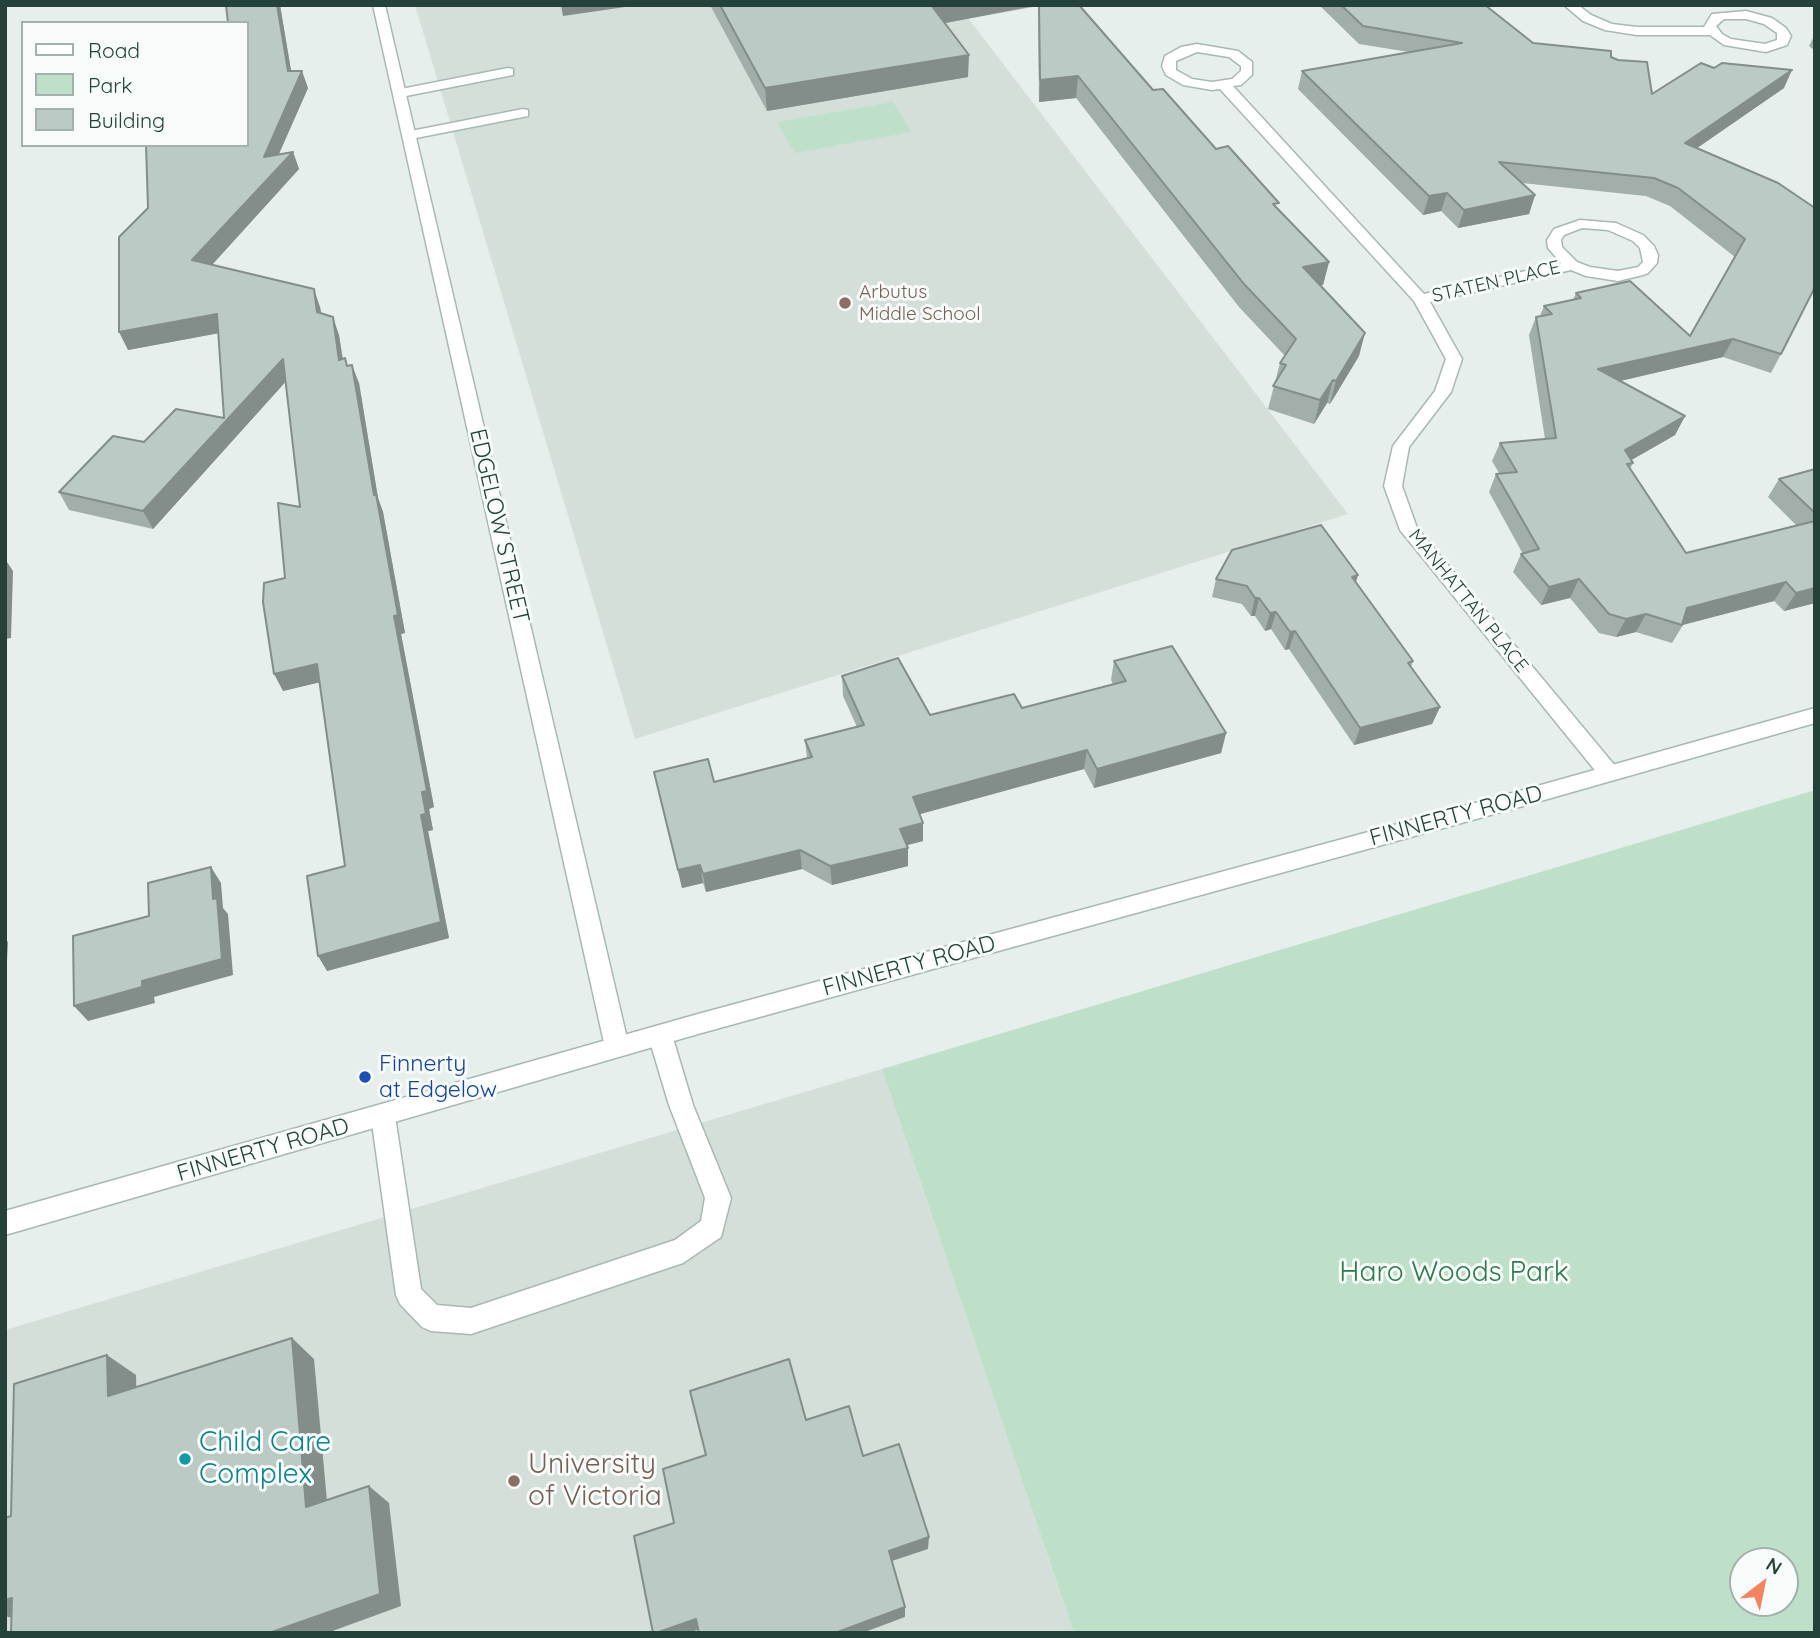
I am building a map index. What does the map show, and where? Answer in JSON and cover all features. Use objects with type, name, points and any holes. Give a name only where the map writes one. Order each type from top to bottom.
[{"type":"street","name":"EDGELOW STREET","points":[[379,5],[411,135],[617,1047]]},
{"type":"street","points":[[1570,5],[1587,19],[1609,27],[1637,32],[1712,31],[1728,42],[1753,48],[1776,46],[1783,42],[1785,36],[1776,25],[1746,15],[1716,17],[1709,26],[1712,31]]},
{"type":"street","points":[[1197,48],[1233,54],[1247,65],[1247,72],[1236,82],[1224,85],[1199,85],[1178,78],[1168,65],[1170,59],[1185,50],[1197,48]]},
{"type":"street","points":[[401,93],[508,72]]},
{"type":"street","name":"MANHATTAN PLACE","points":[[1224,85],[1421,299],[1454,359],[1443,392],[1401,446],[1392,486],[1409,530],[1609,773]]},
{"type":"street","points":[[411,135],[523,113]]},
{"type":"street","name":"STATEN PLACE","points":[[1421,299],[1572,265],[1602,275],[1632,274],[1643,270],[1650,263],[1651,255],[1638,238],[1626,231],[1595,224],[1580,224],[1559,232],[1554,240],[1555,248],[1572,265]]},
{"type":"street","name":"FINNERTY ROAD","points":[[5,1223],[617,1047],[1815,715]]},
{"type":"street","points":[[383,1116],[409,1295],[431,1318],[471,1321],[683,1250],[712,1227],[718,1198],[681,1105],[660,1035]]},
{"type":"shaded area","name":"Arbutus Middle School","points":[[415,5],[958,5],[1348,514],[635,739]]},
{"type":"shaded area","name":"University of Victoria","points":[[882,1069],[1074,1633],[5,1633],[5,1330]]},
{"type":"green space","points":[[893,102],[912,132],[795,153],[777,122]]},
{"type":"green space","name":"Haro Woods Park","points":[[1815,790],[1815,1633],[1074,1633],[882,1069]]},
{"type":"building","points":[[226,5],[277,5],[288,71],[302,71],[264,157],[293,152],[192,260],[314,289],[317,312],[333,317],[339,360],[345,358],[347,366],[352,365],[398,615],[394,616],[427,791],[422,792],[426,814],[421,815],[441,922],[318,956],[307,876],[345,866],[317,664],[274,674],[263,602],[264,583],[285,578],[278,503],[300,507],[283,359],[143,511],[59,492],[113,436],[144,442],[176,409],[224,418],[217,314],[119,332],[119,237],[148,208],[146,147],[248,147],[248,21],[228,21]]},
{"type":"building","points":[[720,5],[931,5],[969,55],[765,88]]},
{"type":"building","points":[[1039,5],[1079,5],[1153,90],[1163,89],[1216,149],[1228,146],[1279,203],[1273,204],[1329,262],[1303,267],[1365,333],[1336,381],[1333,380],[1320,400],[1273,386],[1286,365],[1280,363],[1296,339],[1244,284],[1078,76],[1040,80]]},
{"type":"building","points":[[1341,5],[1485,5],[1533,43],[1611,51],[1611,57],[1618,60],[1647,62],[1652,94],[1701,63],[1714,68],[1722,63],[1792,70],[1685,143],[1778,183],[1815,208],[1815,287],[1781,354],[1733,339],[1598,369],[1685,416],[1625,450],[1633,463],[1627,464],[1686,553],[1815,521],[1815,588],[1796,593],[1786,582],[1687,608],[1682,625],[1646,614],[1626,619],[1609,614],[1579,579],[1549,587],[1521,554],[1539,549],[1496,474],[1517,472],[1500,443],[1556,438],[1536,317],[1552,314],[1544,306],[1581,298],[1576,293],[1630,281],[1690,336],[1745,239],[1678,188],[1654,178],[1499,162],[1535,195],[1464,210],[1447,193],[1429,196],[1302,71],[1462,43],[1363,26]]},
{"type":"building","points":[[1815,469],[1815,513],[1779,479]]},
{"type":"building","points":[[1321,525],[1358,575],[1352,577],[1413,661],[1408,663],[1440,707],[1360,728],[1295,631],[1290,632],[1276,612],[1270,613],[1247,586],[1216,579],[1232,550]]},
{"type":"building","points":[[1172,646],[1226,733],[1097,769],[1087,750],[913,797],[923,823],[900,829],[908,848],[830,866],[800,850],[703,874],[700,865],[678,870],[654,772],[708,759],[714,782],[812,757],[805,740],[864,725],[842,676],[898,658],[930,715],[1014,694],[1022,708],[1126,681],[1114,661]]},
{"type":"building","points":[[211,867],[213,899],[217,898],[222,959],[142,981],[142,987],[74,1006],[73,936],[149,916],[148,883]]},
{"type":"building","name":"Child Care Complex","points":[[292,1338],[306,1507],[369,1486],[380,1594],[269,1633],[11,1633],[12,1598],[5,1600],[5,1518],[11,1516],[14,1384],[107,1355],[108,1396]]},
{"type":"building","points":[[789,1359],[806,1420],[849,1406],[863,1456],[899,1444],[929,1537],[889,1551],[905,1607],[835,1633],[699,1633],[696,1619],[653,1633],[634,1536],[674,1523],[663,1469],[706,1455],[690,1391]]},
{"type":"place","name":"Arbutus Middle School","points":[[845,303]]},
{"type":"place","name":"Finnerty at Edgelow","points":[[365,1077]]},
{"type":"place","name":"Child Care Complex","points":[[185,1459]]},
{"type":"place","name":"University of Victoria","points":[[514,1481]]}]
